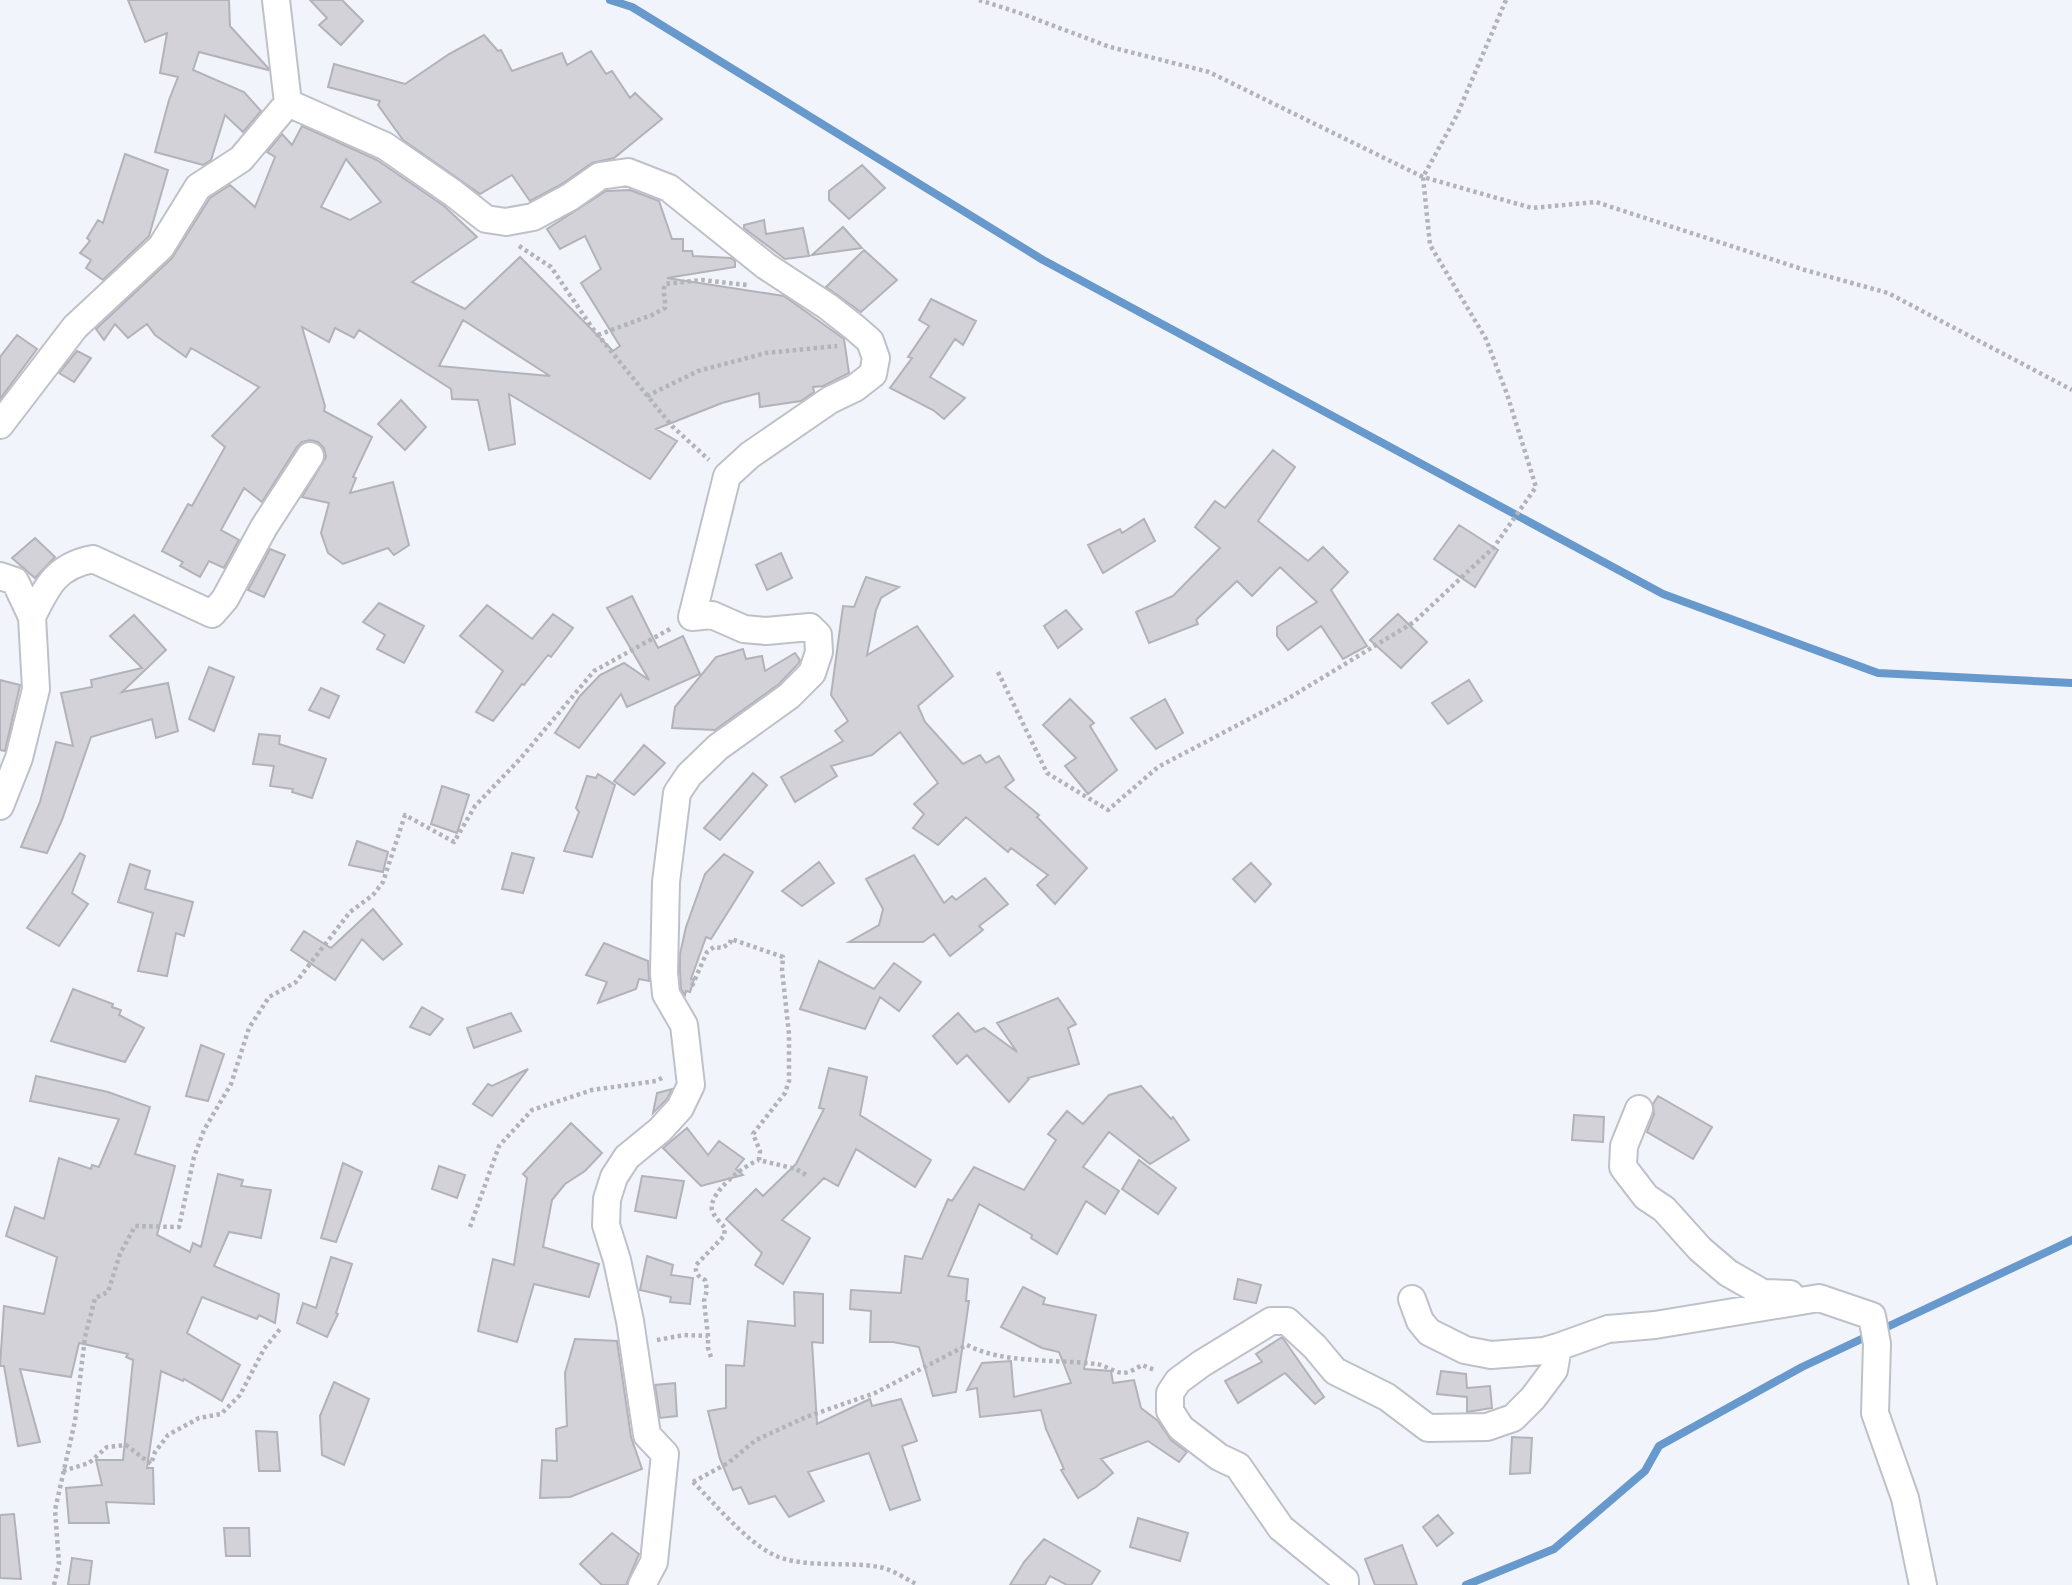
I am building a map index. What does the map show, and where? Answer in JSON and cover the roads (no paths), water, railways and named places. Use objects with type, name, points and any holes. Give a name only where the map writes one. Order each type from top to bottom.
[{"type":"street","points":[[0,425],[75,327],[160,247],[198,187],[241,159],[288,103],[276,0]]},
{"type":"street","points":[[288,103],[384,146],[486,219],[506,222],[533,217],[570,197],[600,176],[628,172],[669,188],[766,266],[827,306],[859,331],[870,341],[876,358],[873,374],[761,448],[727,476],[692,617],[712,615],[744,629],[766,631],[810,627],[818,635],[819,652],[812,673],[789,696],[718,747],[689,775],[677,793],[666,882],[664,973],[666,994],[684,1025],[691,1065],[691,1085],[680,1108],[660,1130],[627,1157],[614,1177],[607,1199],[606,1225],[617,1260],[634,1345],[647,1435],[665,1454],[654,1562],[642,1585]]},
{"type":"street","points":[[32,617],[44,592],[60,571],[78,562],[93,559],[212,614],[225,599],[264,527],[310,456]]},
{"type":"street","points":[[0,576],[15,581],[32,617],[36,690],[19,758],[0,806]]},
{"type":"street","points":[[1639,1109],[1623,1146],[1623,1167],[1646,1196],[1664,1209],[1700,1249],[1728,1273],[1763,1293],[1804,1293],[1811,1300]]},
{"type":"street","points":[[1412,1299],[1420,1321],[1429,1332],[1465,1350],[1491,1355],[1544,1351],[1608,1329],[1655,1325],[1819,1298],[1872,1316],[1877,1344],[1875,1413],[1905,1498],[1923,1585]]},
{"type":"street","points":[[1345,1585],[1345,1580],[1281,1528],[1238,1466],[1219,1457],[1181,1428],[1170,1411],[1170,1393],[1178,1381],[1229,1345],[1271,1321],[1287,1321],[1308,1339],[1335,1371],[1387,1397],[1428,1428],[1488,1427],[1513,1418],[1534,1398],[1554,1370],[1558,1347]]},
{"type":"waterway","points":[[610,0],[632,7],[1043,260],[1663,594],[1878,673],[2072,683]]},
{"type":"waterway","points":[[1466,1585],[1554,1549],[1645,1471],[1659,1446],[1802,1367],[2072,1240]]}]
